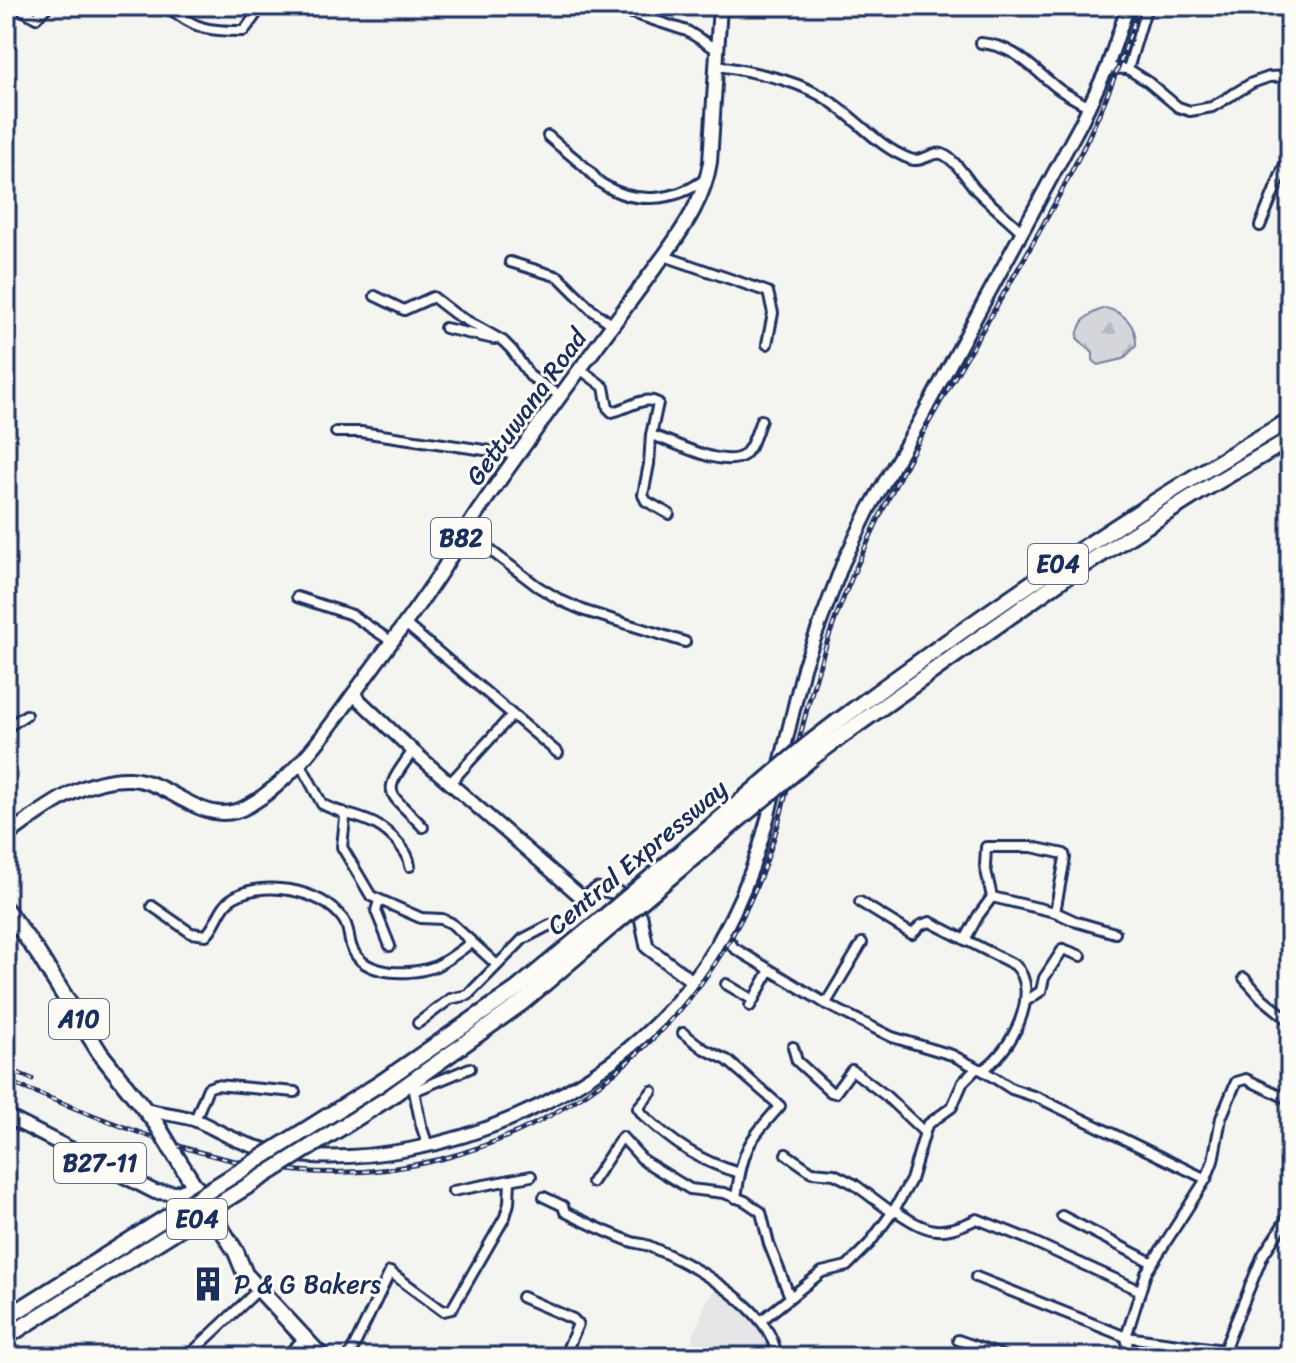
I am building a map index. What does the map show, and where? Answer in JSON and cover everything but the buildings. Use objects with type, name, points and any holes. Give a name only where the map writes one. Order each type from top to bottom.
[{"type":"highway","name":"Central Expressway","points":[[6,1339],[387,1099],[523,1002],[607,922],[807,745],[950,638],[1192,476],[1290,420]]},
{"type":"highway","name":"Central Expressway","points":[[6,1318],[379,1084],[517,989],[607,922],[813,757],[1064,578],[1290,439]]},
{"type":"highway","name":"A10","points":[[6,910],[37,952],[100,1053],[157,1125],[236,1252],[245,1274],[314,1352]]},
{"type":"highway","points":[[289,1357],[314,1352]]},
{"type":"main road","name":"Gettuwana Road","points":[[6,836],[62,797],[115,780],[148,782],[207,811],[235,812],[258,800],[300,763],[324,735],[443,569],[465,531],[664,256],[693,211],[708,177],[720,6]]},
{"type":"main road","name":"B27-11","points":[[6,1116],[155,1192],[177,1193],[197,1186]]},
{"type":"street","points":[[16,6],[36,18],[48,6]]},
{"type":"street","points":[[167,6],[183,19],[211,31],[244,31],[262,6]]},
{"type":"street","points":[[147,1110],[195,1120],[245,1143],[300,1156],[365,1156],[428,1146],[480,1131],[559,1096],[603,1067],[638,1038],[692,981],[739,903],[762,840],[804,666],[843,563],[869,509],[1089,107],[1107,68],[1128,6]]},
{"type":"street","points":[[1128,69],[1147,6]]},
{"type":"street","points":[[632,13],[672,24],[716,49]]},
{"type":"street","points":[[981,43],[995,44],[1022,57],[1060,90],[1089,107]]},
{"type":"street","points":[[715,65],[783,78],[810,90],[832,102],[875,139],[914,160],[936,153],[947,156],[980,194],[1022,232]]},
{"type":"street","points":[[1107,68],[1128,69],[1178,107],[1190,111],[1212,107],[1261,80],[1290,76]]},
{"type":"street","points":[[548,136],[596,180],[621,192],[671,197],[684,193],[708,177]]},
{"type":"street","points":[[1260,226],[1290,152]]},
{"type":"street","points":[[664,256],[768,292],[773,313],[767,344]]},
{"type":"street","points":[[510,262],[559,277],[592,310],[613,325]]},
{"type":"street","points":[[375,296],[404,310],[433,297],[455,314],[499,339],[512,350],[530,376],[561,396]]},
{"type":"street","points":[[445,328],[499,339]]},
{"type":"street","points":[[580,369],[604,387],[608,408],[612,412],[651,399],[658,403],[643,495],[646,501],[669,514]]},
{"type":"street","points":[[651,435],[712,458],[736,459],[748,451],[761,420]]},
{"type":"street","points":[[336,432],[361,432],[519,455]]},
{"type":"street","points":[[465,531],[537,586],[562,601],[685,642]]},
{"type":"street","points":[[297,597],[352,615],[391,641]]},
{"type":"street","points":[[404,623],[558,753]]},
{"type":"street","points":[[353,694],[542,865],[584,898]]},
{"type":"street","points":[[6,728],[26,715]]},
{"type":"street","points":[[450,783],[512,715]]},
{"type":"street","points":[[413,751],[394,777],[390,791],[423,827]]},
{"type":"street","points":[[300,763],[322,804],[369,819],[389,833],[409,856],[410,866]]},
{"type":"street","points":[[343,812],[342,847],[371,896],[421,918],[446,920],[458,926],[496,964]]},
{"type":"street","points":[[965,940],[992,897],[985,866],[986,847],[1051,850],[1064,854],[1055,912]]},
{"type":"street","points":[[152,906],[191,933],[206,935],[227,902],[238,895],[280,888],[298,891],[318,897],[344,920],[352,949],[365,964],[399,973],[435,966],[472,942]]},
{"type":"street","points":[[418,1023],[450,999],[468,995],[523,939],[550,925],[568,921],[584,898],[598,889],[618,893],[641,917],[647,947],[692,981]]},
{"type":"street","points":[[992,897],[1055,912],[1115,933]]},
{"type":"street","points":[[379,901],[376,911],[390,946]]},
{"type":"street","points":[[762,1320],[822,1272],[847,1266],[869,1244],[894,1212],[914,1171],[924,1132],[932,1120],[952,1107],[963,1082],[1000,1056],[1026,1001],[1027,987],[1022,972],[1015,965],[930,922],[921,925],[912,934],[860,902]]},
{"type":"street","points":[[723,932],[734,948],[826,1003],[892,1037],[943,1052],[980,1069],[1012,1089],[1039,1098],[1206,1179]]},
{"type":"street","points":[[826,1003],[862,943]]},
{"type":"street","points":[[1026,1001],[1041,991],[1044,978],[1063,949],[1081,956]]},
{"type":"street","points":[[726,984],[751,1003],[770,970]]},
{"type":"street","points":[[1244,978],[1290,1021]]},
{"type":"street","points":[[683,1033],[704,1049],[727,1060],[780,1106],[744,1151],[736,1198]]},
{"type":"street","points":[[793,1047],[797,1061],[831,1092],[835,1093],[852,1070],[885,1095],[924,1132]]},
{"type":"street","points":[[428,1146],[414,1091],[470,1068]]},
{"type":"street","points":[[1130,1357],[1126,1337],[1139,1290],[1151,1262],[1206,1179],[1213,1161],[1221,1118],[1236,1082],[1246,1079],[1290,1100]]},
{"type":"street","points":[[195,1120],[208,1088],[216,1085],[295,1092]]},
{"type":"street","points":[[652,1091],[639,1104],[643,1115],[683,1149],[710,1163],[740,1173]]},
{"type":"street","points":[[592,1182],[622,1137],[644,1161],[690,1189],[724,1193],[761,1212],[769,1244],[790,1297]]},
{"type":"street","points":[[786,1154],[812,1172],[834,1174],[854,1184],[914,1223],[938,1231],[952,1231],[977,1219],[1139,1290]]},
{"type":"street","points":[[453,1191],[531,1176]]},
{"type":"street","points":[[349,1357],[390,1272],[443,1311],[452,1309],[505,1217],[510,1180]]},
{"type":"street","points":[[544,1197],[590,1224],[628,1241],[648,1245],[736,1298],[762,1320],[775,1343],[776,1357]]},
{"type":"street","points":[[1224,1350],[1263,1255],[1290,1214]]},
{"type":"street","points":[[1062,1216],[1151,1262]]},
{"type":"street","points":[[976,1277],[1126,1337],[1224,1350],[1246,1357]]},
{"type":"street","points":[[187,1357],[258,1290]]},
{"type":"street","points":[[522,1297],[578,1324],[564,1357]]},
{"type":"street","points":[[958,1340],[1006,1357]]},
{"type":"shaded area","points":[[718,1285],[758,1315],[776,1357],[685,1357],[707,1300]]},
{"type":"green space","points":[[1105,308],[1128,321],[1136,346],[1123,359],[1098,365],[1093,360],[1093,353],[1077,338],[1085,318]]},
{"type":"railway","points":[[6,1081],[149,1136],[223,1158],[298,1171],[371,1171],[441,1159],[509,1136],[572,1102],[630,1060],[680,1009],[723,951],[756,887],[781,815],[818,671],[854,573],[904,468],[1015,275],[1085,144],[1115,76],[1139,6]]},
{"type":"railway","points":[[6,1068],[32,1079]]},
{"type":"place","name":"P & G Bakers","points":[[208,1284]]}]
